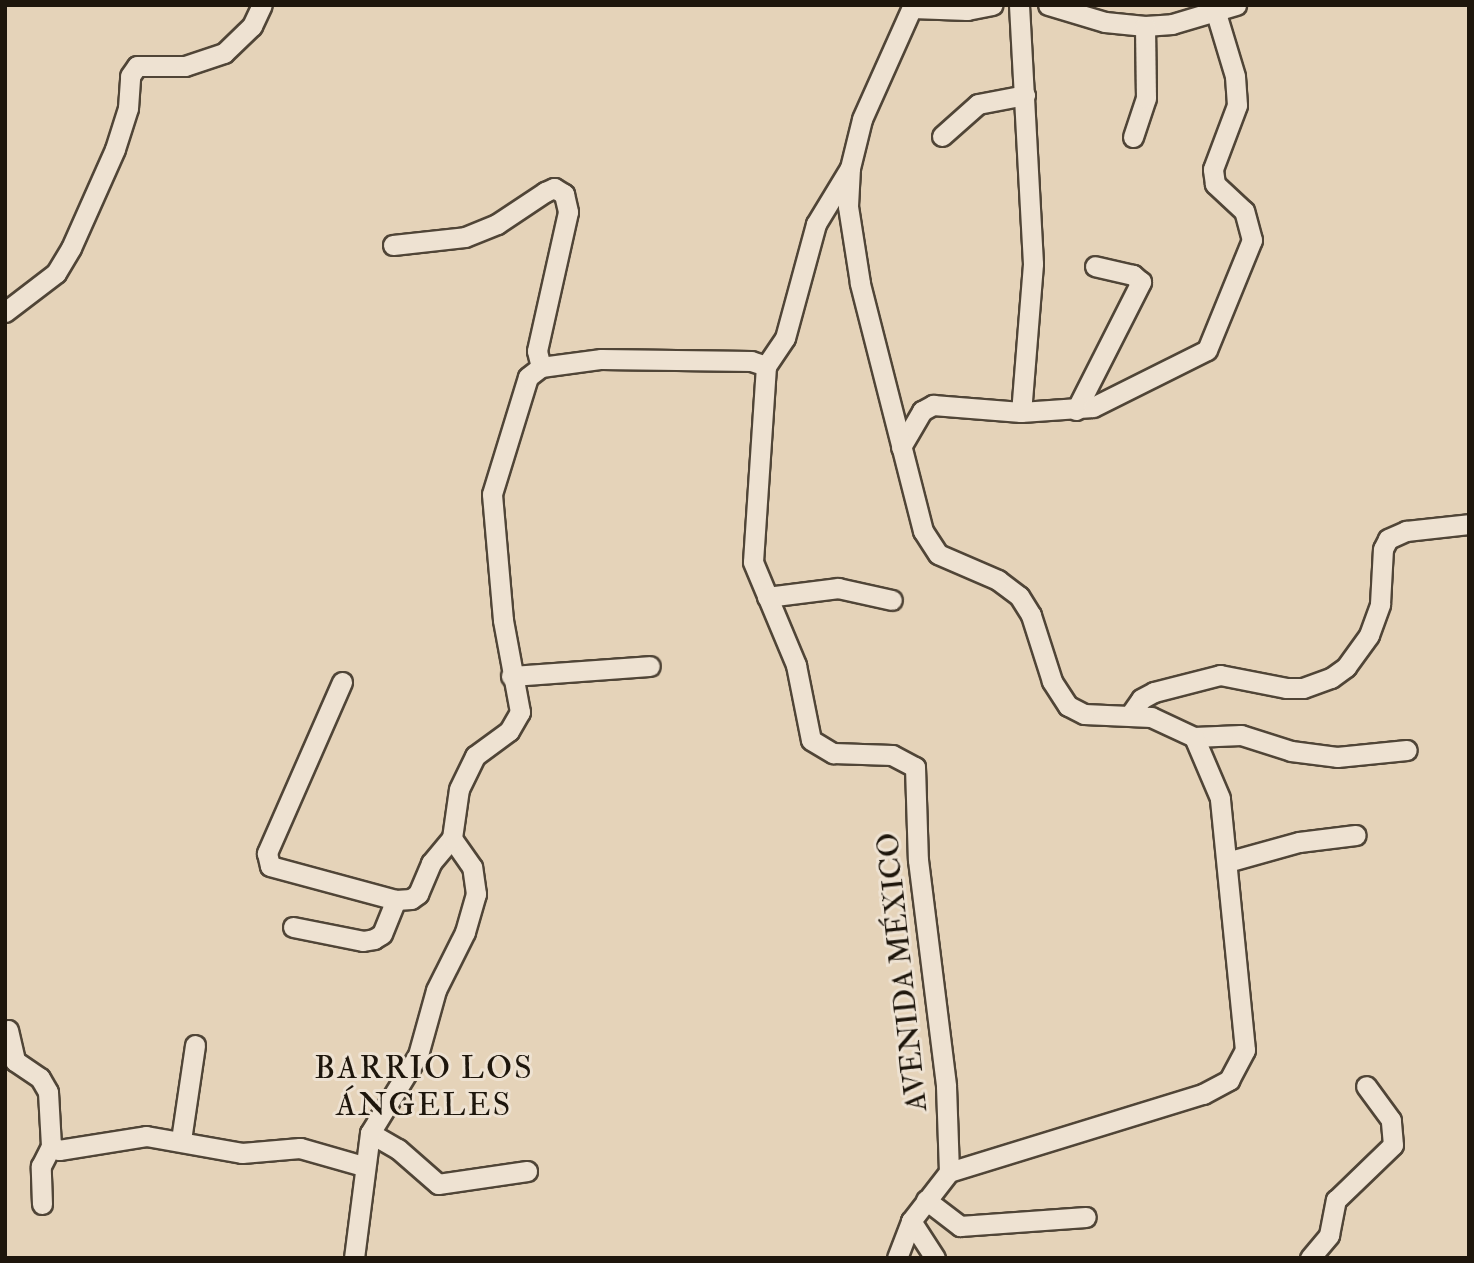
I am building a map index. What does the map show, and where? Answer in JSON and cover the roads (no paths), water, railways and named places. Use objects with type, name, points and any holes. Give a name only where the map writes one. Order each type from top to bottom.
[{"type":"street","points":[[5,312],[56,273],[71,248],[115,149],[128,108],[130,76],[137,66],[185,66],[224,53],[252,26],[262,5]]},
{"type":"street","points":[[993,5],[967,10],[912,7],[862,118],[850,168],[852,238],[901,447],[930,546],[948,561],[998,580],[1019,596],[1060,698],[1084,714],[1130,715],[1170,722],[1194,737],[1241,735],[1291,751],[1337,757],[1407,750]]},
{"type":"street","points":[[1019,5],[1033,264],[1021,412]]},
{"type":"street","points":[[1048,5],[1105,22],[1145,26],[1216,13],[1236,5]]},
{"type":"street","points":[[901,447],[922,411],[933,405],[1021,412],[1093,407],[1207,350],[1252,240],[1244,211],[1215,184],[1213,169],[1237,106],[1235,76],[1216,13]]},
{"type":"street","points":[[1133,137],[1146,98],[1145,26]]},
{"type":"street","points":[[942,136],[978,104],[1025,95]]},
{"type":"street","name":"AVENIDA MÉXICO","points":[[850,168],[816,224],[785,338],[766,366],[752,541],[753,562],[796,666],[811,740],[833,753],[892,755],[915,766],[918,860],[946,1086],[949,1172]]},
{"type":"street","points":[[393,246],[465,237],[497,224],[554,188],[564,194],[568,212],[537,351],[541,367]]},
{"type":"street","points":[[1076,410],[1140,282],[1133,275],[1095,266]]},
{"type":"street","points":[[342,682],[267,860],[284,871],[396,900],[418,894],[431,863],[452,838],[467,768],[475,756],[518,723],[520,712],[511,676],[492,494],[520,394],[528,377],[541,367],[601,359],[751,361],[766,366]]},
{"type":"street","points":[[1130,715],[1141,699],[1154,692],[1220,675],[1286,688],[1303,688],[1331,678],[1346,667],[1369,635],[1380,604],[1383,549],[1388,539],[1406,531],[1469,524]]},
{"type":"street","points":[[767,597],[838,588],[892,600]]},
{"type":"street","points":[[511,676],[650,666]]},
{"type":"street","points":[[897,1258],[911,1221],[949,1172],[1203,1094],[1229,1080],[1245,1050],[1227,862],[1220,798],[1194,737]]},
{"type":"street","points":[[1227,862],[1299,842],[1356,835]]},
{"type":"street","points":[[354,1258],[363,1166],[370,1133],[418,1055],[441,977],[471,912],[477,878],[465,853],[452,838]]},
{"type":"street","points":[[293,927],[363,942],[382,934],[396,900]]},
{"type":"street","points":[[8,1030],[15,1061],[40,1078],[48,1092],[55,1148]]},
{"type":"street","points":[[181,1140],[195,1045]]},
{"type":"street","points":[[1310,1258],[1329,1235],[1336,1200],[1393,1144],[1391,1120],[1366,1086]]},
{"type":"street","points":[[370,1133],[398,1149],[438,1184],[527,1171]]},
{"type":"street","points":[[42,1204],[41,1166],[55,1148],[146,1136],[181,1140],[242,1153],[300,1148],[363,1166]]},
{"type":"street","points":[[926,1200],[960,1226],[1086,1217]]},
{"type":"street","points":[[911,1221],[935,1258]]},
{"type":"district","name":"BARRIO LOS ÁNGELES","points":[[424,1088]]}]
